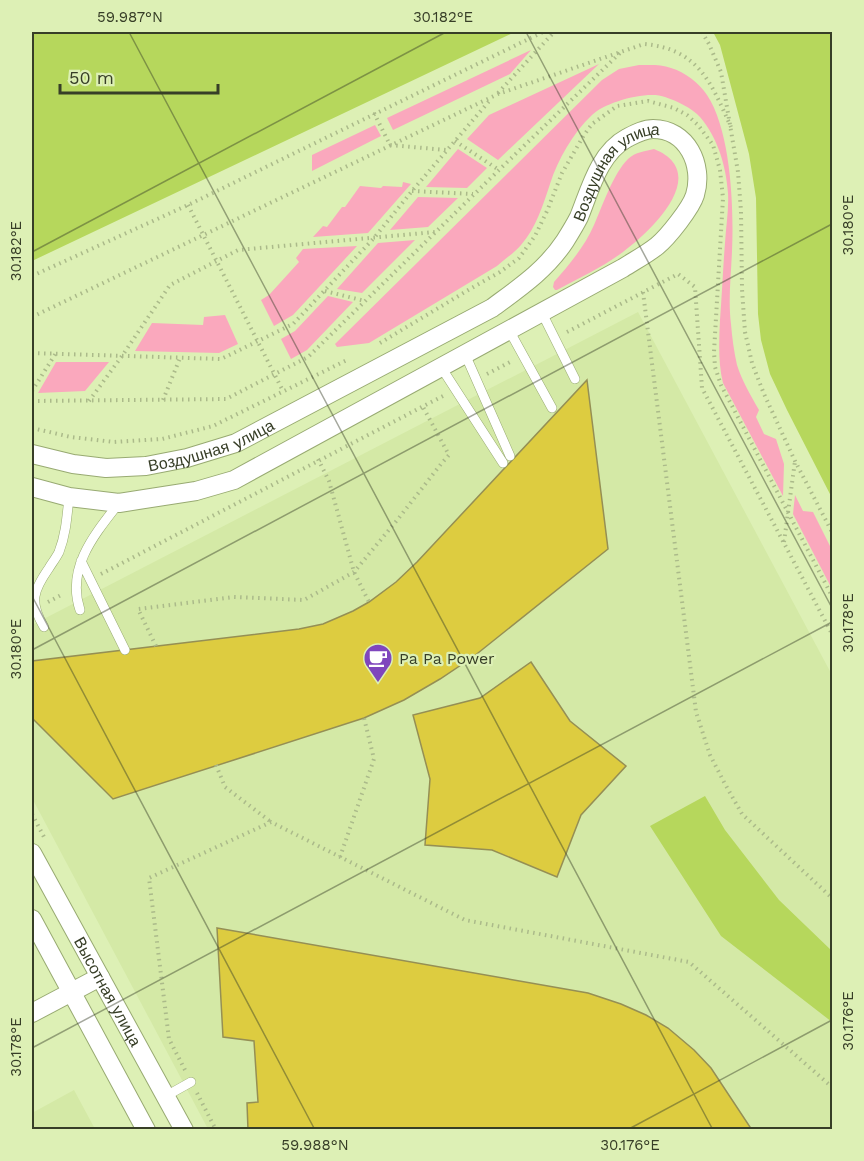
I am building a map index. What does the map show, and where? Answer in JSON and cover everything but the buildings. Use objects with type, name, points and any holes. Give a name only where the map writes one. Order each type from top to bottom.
[{"type":"street","name":"Воздушная улица","points":[[32,454],[73,464],[106,468],[146,466],[188,458],[236,443],[492,308],[527,283],[549,262],[564,243],[578,219],[587,192],[604,160],[625,139],[641,131],[652,129],[669,132],[680,138],[694,157],[698,175],[694,196],[683,215],[658,245],[623,268],[542,313],[234,480],[196,491],[118,503],[69,497],[32,487]]},
{"type":"street","name":"Высотная улица","points":[[32,853],[184,1130]]},
{"type":"street","name":"Высотная улица","points":[[32,919],[146,1130]]},
{"type":"street","points":[[32,1013],[100,977]]},
{"type":"lane","points":[[542,313],[575,379]]},
{"type":"lane","points":[[509,330],[552,408]]},
{"type":"lane","points":[[465,354],[510,456]]},
{"type":"lane","points":[[441,367],[502,464]]},
{"type":"lane","points":[[44,627],[35,609],[36,588],[58,554],[66,529],[69,497]]},
{"type":"lane","points":[[80,610],[76,588],[81,561],[95,534],[118,503]]},
{"type":"lane","points":[[81,561],[125,650]]},
{"type":"lane","points":[[166,1096],[191,1082]]},
{"type":"path","points":[[32,276],[188,205],[543,32]]},
{"type":"path","points":[[32,352],[221,359],[293,324],[374,238],[446,150],[554,32]]},
{"type":"path","points":[[702,32],[721,72],[738,172],[742,289],[747,343],[752,363],[795,461],[832,532]]},
{"type":"path","points":[[32,317],[496,95],[644,44],[671,49],[700,69],[715,93],[730,127]]},
{"type":"path","points":[[32,401],[226,399],[308,357],[623,51]]},
{"type":"path","points":[[380,343],[500,272],[519,258],[535,236],[562,174],[584,135],[604,114],[617,106],[648,101],[674,108],[687,115],[698,125],[713,146],[720,170],[723,198],[715,367],[721,385],[832,596]]},
{"type":"path","points":[[374,113],[390,145]]},
{"type":"path","points":[[454,141],[499,170]]},
{"type":"path","points":[[390,145],[446,150]]},
{"type":"path","points":[[412,191],[474,195]]},
{"type":"path","points":[[188,205],[284,393]]},
{"type":"path","points":[[90,401],[170,285],[238,250],[436,232]]},
{"type":"path","points":[[555,338],[678,274],[695,286],[702,388],[832,634]]},
{"type":"path","points":[[325,291],[366,301]]},
{"type":"path","points":[[643,292],[696,712],[710,755],[742,814],[832,898]]},
{"type":"path","points":[[32,392],[56,353]]},
{"type":"path","points":[[477,379],[523,355]]},
{"type":"path","points":[[163,400],[180,358]]},
{"type":"path","points":[[32,428],[71,437],[114,442],[162,439],[213,426],[351,358]]},
{"type":"path","points":[[90,580],[456,390]]},
{"type":"path","points":[[156,646],[138,609],[234,597],[304,600],[354,572],[449,455],[423,407]]},
{"type":"path","points":[[315,454],[329,481],[354,572],[369,602]]},
{"type":"path","points":[[784,542],[795,461]]},
{"type":"path","points":[[35,609],[76,588]]},
{"type":"path","points":[[340,857],[374,759],[364,718]]},
{"type":"path","points":[[216,765],[225,787],[271,822],[465,920],[689,962],[832,1087]]},
{"type":"path","points":[[216,1130],[169,1040],[149,878],[271,822]]},
{"type":"shaded area","points":[[32,32],[515,32],[32,261]]},
{"type":"shaded area","points":[[713,32],[832,32],[832,498],[770,374],[761,340],[758,314],[756,198],[749,154],[720,45]]},
{"type":"shaded area","points":[[531,50],[510,74],[393,130],[387,118]]},
{"type":"shaded area","points":[[599,64],[498,160],[467,139],[489,115]]},
{"type":"shaded area","points":[[639,65],[667,67],[681,72],[700,86],[715,110],[726,149],[731,192],[730,306],[734,350],[741,377],[759,410],[756,417],[764,434],[776,439],[784,464],[783,496],[723,383],[721,375],[719,352],[728,199],[723,163],[712,134],[700,117],[684,105],[665,97],[648,95],[627,98],[606,106],[592,115],[572,138],[562,156],[531,231],[518,248],[497,266],[369,343],[337,347],[335,344],[602,80],[619,69]]},
{"type":"shaded area","points":[[375,125],[381,136],[312,171],[312,155]]},
{"type":"shaded area","points":[[458,149],[487,168],[467,188],[426,187]]},
{"type":"shaded area","points":[[654,149],[671,159],[678,172],[677,187],[671,202],[648,231],[635,243],[599,267],[555,290],[554,282],[586,240],[613,181],[623,165],[634,155]]},
{"type":"shaded area","points":[[403,182],[411,184],[368,233],[313,237],[323,226],[327,227],[360,186],[402,187]]},
{"type":"shaded area","points":[[418,197],[458,198],[428,227],[390,230]]},
{"type":"shaded area","points":[[415,240],[362,293],[337,289],[378,243]]},
{"type":"shaded area","points":[[357,246],[293,315],[274,326],[261,300],[269,295],[299,262],[296,258],[303,249]]},
{"type":"shaded area","points":[[328,296],[353,302],[307,350],[291,359],[281,339],[295,331]]},
{"type":"shaded area","points":[[638,312],[832,675],[832,1129],[208,1129],[32,798],[32,625]]},
{"type":"shaded area","points":[[225,315],[238,344],[219,353],[135,351],[152,323],[203,325],[204,317]]},
{"type":"shaded area","points":[[56,362],[109,362],[85,391],[38,393]]},
{"type":"shaded area","points":[[795,495],[803,511],[813,512],[832,550],[832,589],[793,514]]},
{"type":"shaded area","points":[[705,796],[725,830],[779,900],[832,951],[832,1022],[721,936],[650,826]]},
{"type":"shaded area","points":[[74,1090],[95,1129],[32,1129],[32,1113]]},
{"type":"place","name":"Pa Pa Power","points":[[378,684]]}]
